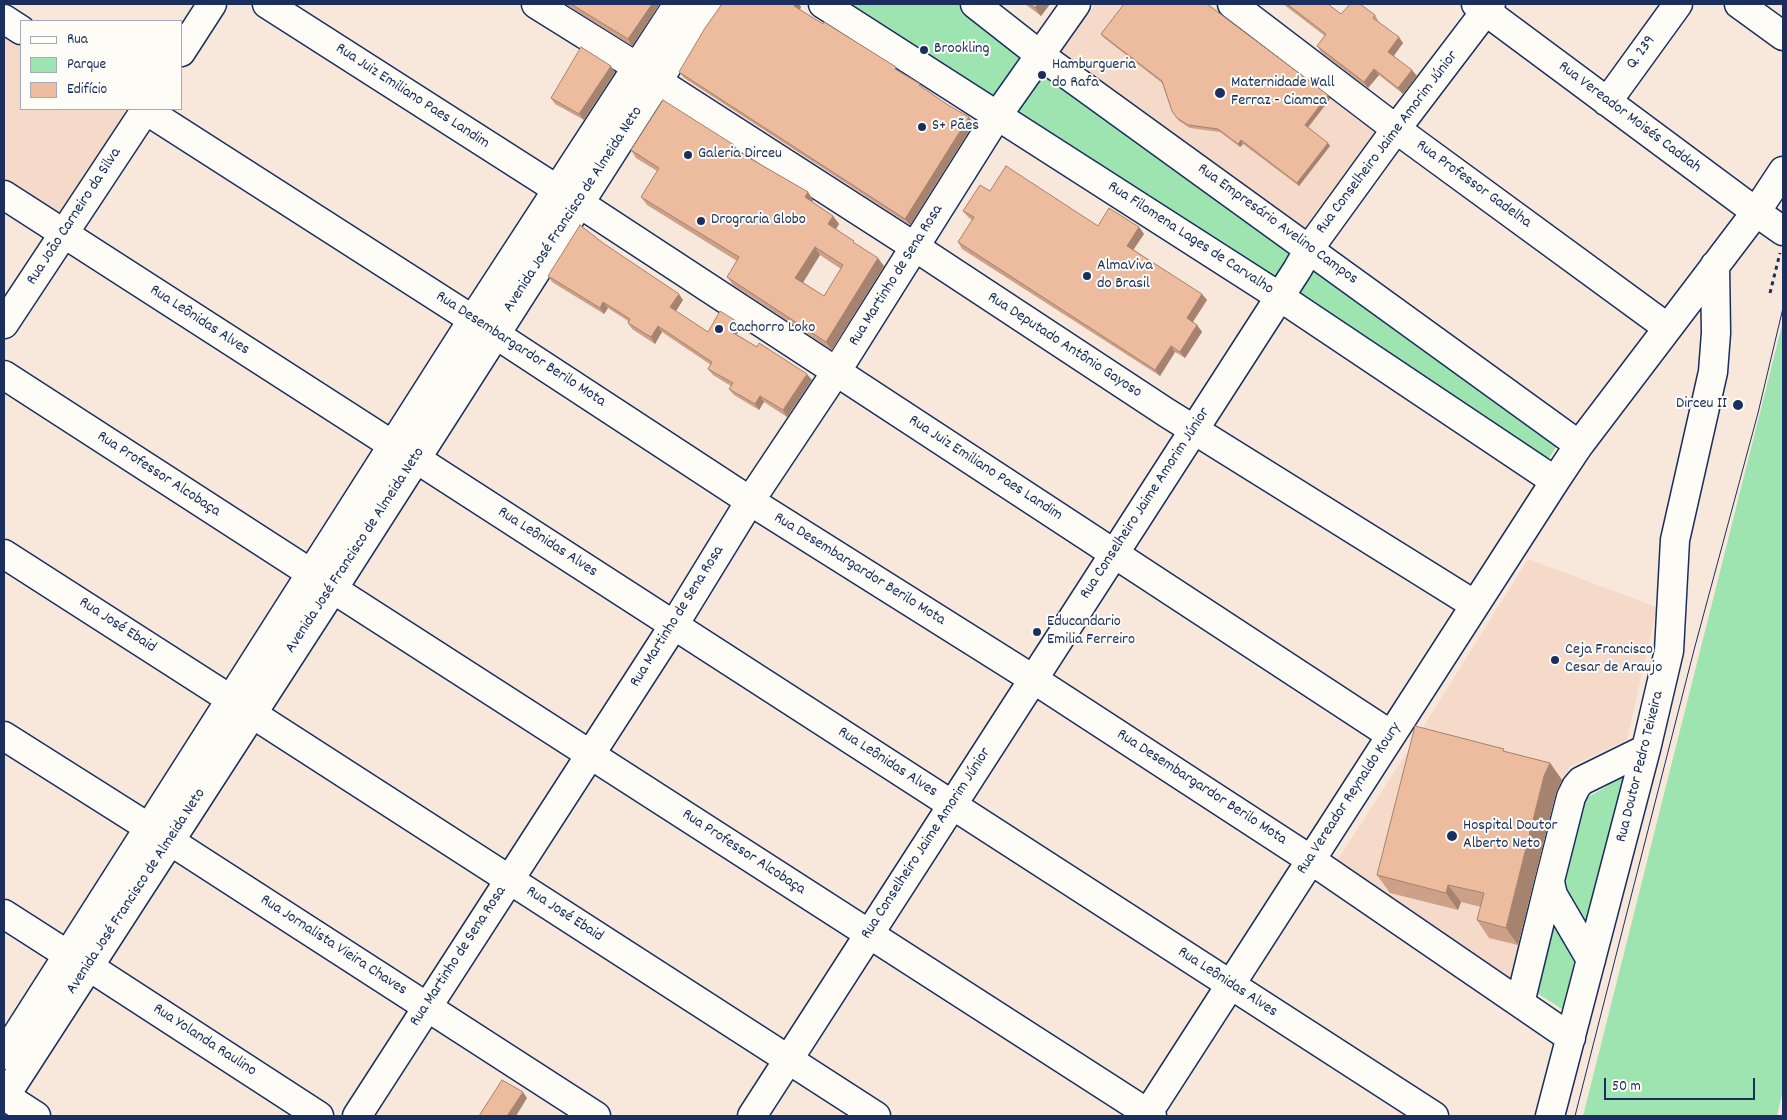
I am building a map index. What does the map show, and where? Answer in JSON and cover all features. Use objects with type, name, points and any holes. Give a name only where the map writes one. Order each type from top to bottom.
[{"type":"street","points":[[182,50],[212,4]]},
{"type":"street","name":"Rua Juiz Emiliano Paes Landim","points":[[266,4],[568,196],[1391,735]]},
{"type":"street","name":"Rua Deputado Antônio Gayoso","points":[[536,4],[915,247],[1159,408],[1475,605]]},
{"type":"street","name":"Avenida José Francisco de Almeida Neto","points":[[647,74],[678,4]]},
{"type":"street","name":"Avenida José Francisco de Almeida Neto","points":[[4,1097],[78,961],[323,581],[484,326],[647,74],[707,4]]},
{"type":"street","name":"Rua Filomena Lages de Carvalho","points":[[823,4],[1280,297],[1554,481]]},
{"type":"street","name":"Rua Empresário Avelino Campos","points":[[975,4],[1040,55],[1580,445]]},
{"type":"street","points":[[1040,55],[1076,4]]},
{"type":"street","name":"Rua Professor Gadelha","points":[[1232,4],[1396,129],[1668,328]]},
{"type":"street","name":"Q. 239","points":[[1607,102],[1678,4]]},
{"type":"street","points":[[1739,4],[1783,36]]},
{"type":"street","name":"Rua Conselheiro Jaime Amorim Júnior","points":[[752,1116],[1280,297],[1309,248],[1484,6]]},
{"type":"street","name":"Rua Vereador Moisés Caddah","points":[[1484,6],[1607,102],[1783,231]]},
{"type":"street","points":[[4,19],[20,29]]},
{"type":"street","name":"Rua Martinho de Sena Rosa","points":[[357,1116],[674,625],[750,502],[836,372],[997,116],[1040,55]]},
{"type":"street","name":"Rua João Carneiro da Silva","points":[[4,324],[144,110]]},
{"type":"street","name":"Rua Desembargardor Berilo Mota","points":[[147,110],[484,326],[750,502],[1033,679],[1311,860],[1571,1038]]},
{"type":"street","name":"Rua Vereador Reynaldo Koury","points":[[1149,1115],[1554,481],[1715,264],[1756,212],[1783,172]]},
{"type":"street","name":"Rua Leônidas Alves","points":[[4,196],[674,625],[1434,1116]]},
{"type":"street","name":"Rua Doutor Pedro Teixeira","points":[[1550,1116],[1670,651],[1675,540],[1713,372],[1716,333],[1715,264]]},
{"type":"street","name":"Rua Professor Alcobaça","points":[[4,376],[1149,1115]]},
{"type":"street","name":"Rua José Ebaid","points":[[4,554],[876,1116]]},
{"type":"street","name":"Rua Jornalista Vieira Chaves","points":[[4,736],[596,1116]]},
{"type":"street","points":[[1520,1004],[1571,797],[1581,781],[1646,749]]},
{"type":"street","points":[[1550,880],[1554,895],[1591,960]]},
{"type":"street","name":"Rua Yolanda Raulino","points":[[4,914],[320,1116]]},
{"type":"street","name":"Avenida José Francisco de Almeida Neto","points":[[4,1055],[78,961]]},
{"type":"street","points":[[4,1097],[36,1116]]},
{"type":"path","points":[[1770,294],[1778,259]]},
{"type":"shaded area","name":"Maternidade Wall Ferraz - Ciamca","points":[[1096,4],[1210,4],[1381,134],[1304,236],[1057,53]]},
{"type":"shaded area","points":[[4,34],[20,44],[20,110],[123,110],[134,117],[63,227],[4,189]]},
{"type":"shaded area","points":[[1528,559],[1657,607],[1627,740],[1569,767],[1513,983],[1337,861]]},
{"type":"green space","points":[[840,4],[964,4],[1560,441],[1543,467]]},
{"type":"green space","points":[[1783,321],[1783,1090],[1777,1116],[1583,1116]]},
{"type":"green space","points":[[1624,776],[1586,923],[1561,883],[1580,802]]},
{"type":"green space","points":[[1551,918],[1574,962],[1562,1009],[1532,990]]},
{"type":"building","points":[[571,4],[652,4],[628,39]]},
{"type":"building","points":[[722,4],[795,4],[794,6],[823,24],[824,22],[896,67],[895,69],[969,117],[905,219],[679,72],[705,28]]},
{"type":"building","points":[[1030,4],[1038,4],[1035,8]]},
{"type":"building","points":[[1124,4],[1207,4],[1328,95],[1305,125],[1328,143],[1297,183],[1241,140],[1238,144],[1218,129],[1188,125],[1177,118],[1172,111],[1162,81],[1101,34]]},
{"type":"building","points":[[1287,4],[1328,4],[1341,14],[1350,4],[1360,4],[1375,15],[1373,18],[1399,37],[1388,52],[1412,70],[1398,88],[1374,69],[1364,82],[1317,46],[1326,34]]},
{"type":"building","points":[[581,47],[611,66],[579,114],[551,98]]},
{"type":"building","points":[[663,100],[734,145],[732,148],[808,192],[805,197],[833,216],[828,224],[878,258],[826,342],[727,277],[739,257],[641,197],[659,168],[631,150]],"holes":[[[815,247],[843,265],[824,296],[795,278]]]},
{"type":"building","name":"AlmaViva do Brasil","points":[[1006,166],[1098,226],[1109,208],[1139,227],[1127,246],[1202,294],[1187,318],[1197,325],[1180,352],[1171,346],[1155,370],[958,242],[974,217],[963,211],[980,185],[990,191]]},
{"type":"building","points":[[580,225],[603,243],[679,294],[670,307],[708,332],[720,311],[736,321],[730,331],[757,347],[759,343],[807,374],[783,410],[760,396],[755,404],[729,389],[733,383],[708,369],[712,362],[658,326],[651,337],[628,323],[630,319],[603,302],[600,308],[548,276]]},
{"type":"building","name":"Hospital Doutor Alberto Neto","points":[[1415,726],[1550,763],[1544,776],[1506,928],[1477,920],[1484,893],[1448,885],[1446,893],[1377,875]]},
{"type":"building","points":[[502,1080],[523,1092],[507,1116],[479,1116]]},
{"type":"tram line","points":[[1575,1116],[1694,650],[1758,413],[1783,308]]},
{"type":"place","name":"Brookling","points":[[924,50]]},
{"type":"place","name":"Hamburgueria do Rafa","points":[[1042,75]]},
{"type":"place","name":"Maternidade Wall Ferraz - Ciamca","points":[[1220,93]]},
{"type":"place","name":"S+ Pães","points":[[922,127]]},
{"type":"place","name":"Galeria Dirceu","points":[[688,155]]},
{"type":"place","name":"Drograria Globo","points":[[701,221]]},
{"type":"place","name":"AlmaViva do Brasil","points":[[1087,276]]},
{"type":"place","name":"Cachorro Loko","points":[[719,329]]},
{"type":"place","name":"Dirceu II","points":[[1738,405]]},
{"type":"place","name":"Educandario Emilia Ferreiro","points":[[1037,632]]},
{"type":"place","name":"Ceja Francisco Cesar de Araujo","points":[[1555,660]]},
{"type":"place","name":"Hospital Doutor Alberto Neto","points":[[1452,836]]}]
